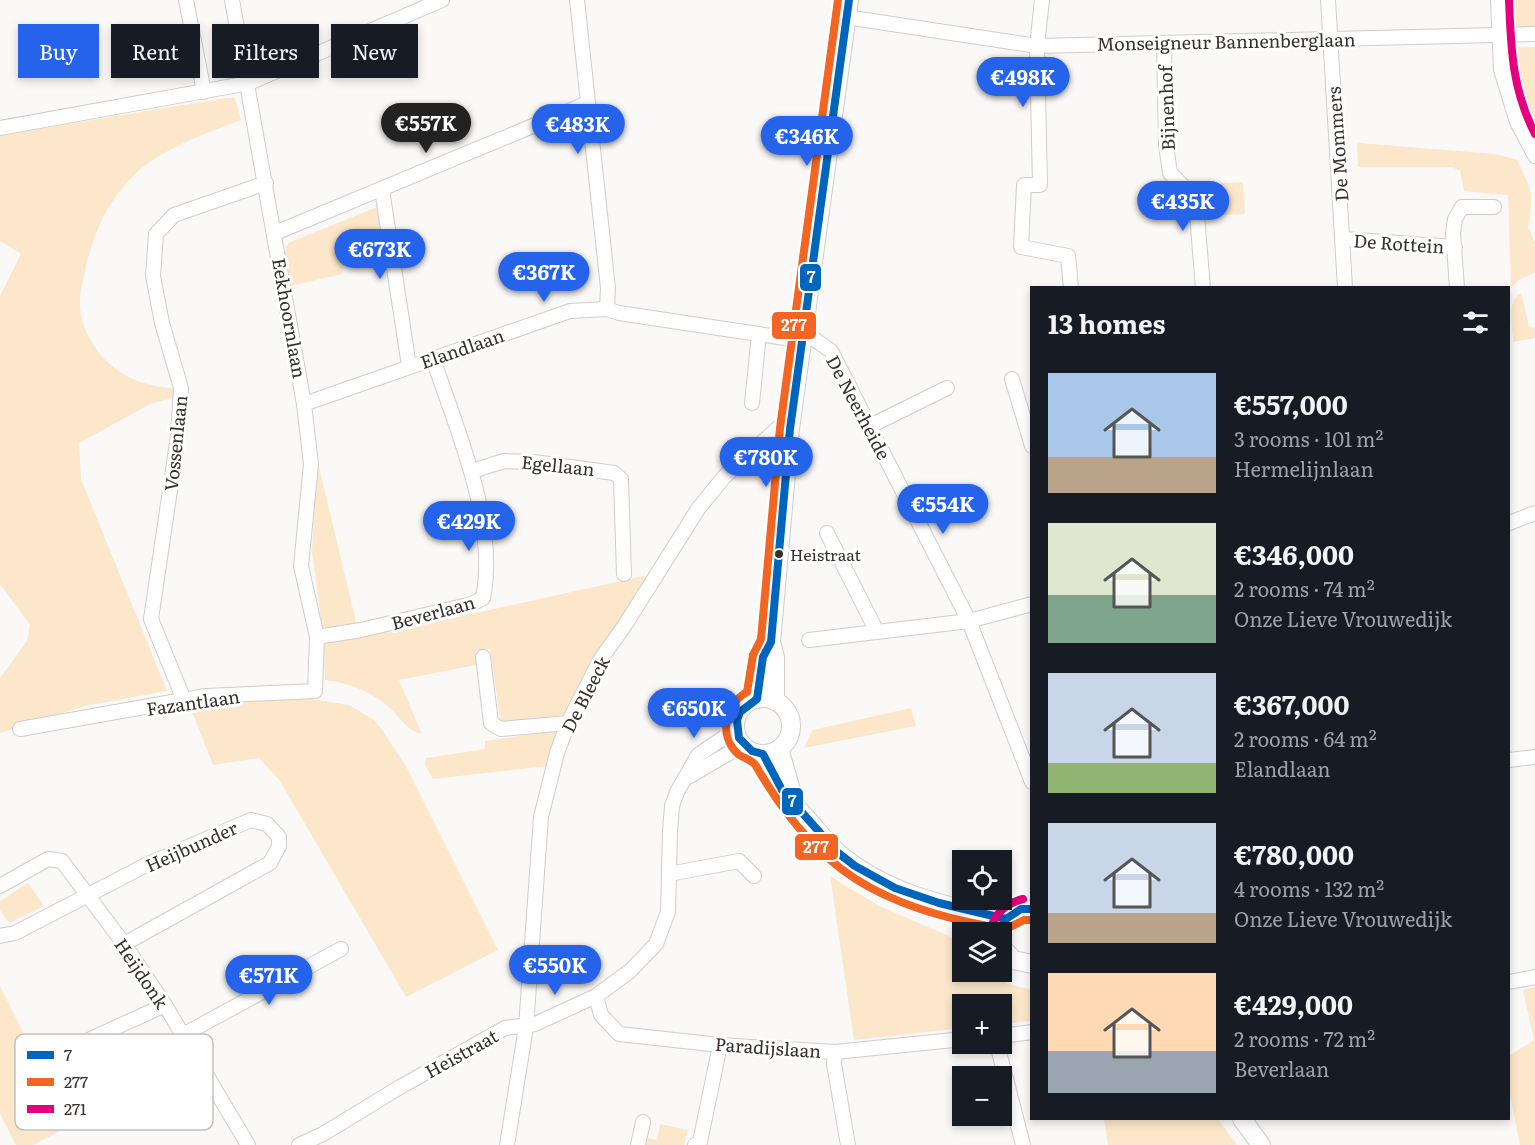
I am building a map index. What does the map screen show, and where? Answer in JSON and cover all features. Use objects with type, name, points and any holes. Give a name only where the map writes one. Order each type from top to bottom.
[{"type":"main road","points":[[766,700],[763,657],[771,642],[790,429],[848,9]]},
{"type":"main road","points":[[766,700],[788,715],[791,724],[790,733],[771,751],[756,753],[739,738],[738,714],[750,702],[766,700]]},
{"type":"main road","points":[[771,751],[776,786],[837,852],[870,875],[914,896],[992,922]]},
{"type":"main road","points":[[943,905],[968,922]]},
{"type":"main road","points":[[1007,922],[1021,909],[1030,908]]},
{"type":"main road","points":[[1012,960],[1030,964]]},
{"type":"main road","points":[[1243,1120],[1261,1145]]},
{"type":"street","points":[[186,0],[204,92]]},
{"type":"street","name":"Eekhoornlaan","points":[[232,0],[249,83],[304,404],[311,464],[301,566],[317,637]]},
{"type":"street","points":[[0,128],[249,83],[442,0]]},
{"type":"street","points":[[577,0],[608,288],[607,309]]},
{"type":"street","points":[[1042,0],[1037,46],[1040,185],[1024,185],[1021,247],[1068,256],[1071,286]]},
{"type":"street","name":"De Mommers","points":[[1328,0],[1345,286]]},
{"type":"street","points":[[1498,0],[1501,70],[1517,122],[1535,156]]},
{"type":"street","name":"Monseigneur Bannenberglaan","points":[[848,9],[1037,46],[1535,34]]},
{"type":"street","name":"Bijnenhof","points":[[1164,43],[1166,145],[1170,173],[1192,195],[1197,215],[1203,286]]},
{"type":"street","points":[[275,233],[588,103]]},
{"type":"street","name":"Vossenlaan","points":[[184,700],[152,619],[178,436],[181,388],[162,323],[153,276],[156,234],[174,215],[266,183]]},
{"type":"street","points":[[382,190],[409,366]]},
{"type":"street","name":"De Rottein","points":[[1457,286],[1455,219],[1462,207],[1494,207]]},
{"type":"street","name":"De Rottein","points":[[1343,239],[1455,247]]},
{"type":"street","name":"Elandlaan","points":[[304,404],[570,311],[607,309],[619,313],[759,334],[801,338]]},
{"type":"street","points":[[752,403],[759,334]]},
{"type":"street","name":"De Neerheide","points":[[801,338],[814,339],[831,351],[969,621],[1030,777]]},
{"type":"street","name":"Beverlaan","points":[[317,637],[361,630],[472,604],[483,598],[486,582],[482,521],[472,471],[433,359]]},
{"type":"street","points":[[1012,379],[1028,415],[1030,430]]},
{"type":"street","points":[[870,426],[947,388]]},
{"type":"street","name":"De Bleeck","points":[[507,1145],[526,1027],[541,817],[549,776],[568,723],[600,660],[626,625],[698,509],[753,449],[778,428],[790,429]]},
{"type":"street","name":"Egellaan","points":[[472,471],[504,460],[614,473],[621,479],[624,574]]},
{"type":"street","points":[[1510,523],[1535,513]]},
{"type":"street","points":[[827,533],[877,632]]},
{"type":"street","points":[[809,640],[969,621],[1030,605]]},
{"type":"street","name":"Fazantlaan","points":[[20,729],[184,700],[315,691],[317,637]]},
{"type":"street","points":[[483,657],[491,723],[495,727],[501,729],[568,723]]},
{"type":"street","name":"Heistraat","points":[[299,1145],[323,1134],[400,1087],[506,1028],[526,1027],[596,996],[630,971],[656,944],[668,912],[672,806],[698,755],[739,738]]},
{"type":"street","points":[[1510,760],[1535,757]]},
{"type":"street","name":"Heijbunder","points":[[89,895],[150,863],[251,820],[267,824],[279,837],[279,846],[270,862],[124,944]]},
{"type":"street","name":"Heijdonk","points":[[0,886],[48,859],[55,858],[62,861],[124,944],[165,1005],[181,1034]]},
{"type":"street","points":[[669,874],[739,861],[754,876]]},
{"type":"street","points":[[0,936],[15,933],[89,895]]},
{"type":"street","points":[[186,1034],[341,949]]},
{"type":"street","points":[[1510,982],[1535,977]]},
{"type":"street","name":"Paradijslaan","points":[[596,996],[601,1015],[619,1034],[720,1045],[835,1052],[952,1040]]},
{"type":"street","points":[[102,1034],[165,1005]]},
{"type":"street","points":[[1012,1035],[1030,1032]]},
{"type":"street","points":[[695,1145],[700,1142],[720,1045]]},
{"type":"street","points":[[835,1052],[834,1064],[848,1145]]},
{"type":"street","points":[[1000,1054],[1023,1145]]},
{"type":"street","name":"Heijdonk","points":[[213,1087],[248,1145]]},
{"type":"street","points":[[638,1145],[643,1122]]},
{"type":"shaded area","points":[[833,0],[841,0],[836,34],[830,32]]},
{"type":"shaded area","points":[[1507,0],[1535,0],[1535,29],[1509,28]]},
{"type":"shaded area","points":[[1513,47],[1535,47],[1535,137],[1514,94],[1511,82],[1509,70]]},
{"type":"shaded area","points":[[235,98],[241,120],[185,142],[159,156],[135,174],[118,194],[93,240],[80,297],[84,326],[89,338],[104,358],[124,375],[135,380],[175,389],[175,397],[150,404],[79,443],[81,479],[167,691],[85,706],[0,733],[0,678],[27,641],[30,625],[0,584],[0,296],[21,254],[0,241],[0,135]]},
{"type":"shaded area","points":[[1357,144],[1496,154],[1517,160],[1530,192],[1531,207],[1528,227],[1535,242],[1535,272],[1519,280],[1511,288],[1508,195],[1464,191],[1460,171],[1452,167],[1358,167]]},
{"type":"shaded area","points":[[1243,182],[1245,214],[1222,215],[1221,183]]},
{"type":"shaded area","points":[[377,207],[385,255],[345,261],[342,274],[290,286],[284,253],[288,243]]},
{"type":"shaded area","points":[[1521,293],[1529,326],[1535,328],[1535,338],[1513,342],[1512,308],[1516,296]]},
{"type":"shaded area","points":[[317,459],[357,626],[322,627],[312,551]]},
{"type":"shaded area","points":[[648,575],[582,682],[568,714],[501,725],[490,649],[476,651],[476,665],[399,680],[422,734],[408,727],[383,702],[368,693],[342,683],[325,680],[324,641],[390,632]]},
{"type":"shaded area","points":[[311,699],[349,705],[374,720],[383,731],[407,768],[498,950],[406,997],[280,781],[259,758],[213,765],[189,704]]},
{"type":"shaded area","points":[[911,708],[916,726],[804,748],[812,730]]},
{"type":"shaded area","points":[[559,730],[547,766],[433,779],[425,765],[426,758],[485,749],[485,741]]},
{"type":"shaded area","points":[[830,876],[879,906],[952,937],[952,982],[1005,982],[1030,989],[1030,1021],[1012,1023],[1012,994],[952,994],[952,1029],[854,1040]]},
{"type":"shaded area","points":[[28,883],[44,906],[9,923],[0,910],[0,901]]},
{"type":"shaded area","points":[[0,986],[24,1034],[15,1034],[15,1130],[62,1130],[33,1145],[16,1145],[0,1114]]},
{"type":"shaded area","points":[[1535,987],[1535,1145],[1520,1145],[1510,1095],[1510,1055],[1534,1040],[1523,990]]},
{"type":"shaded area","points":[[1104,1120],[1219,1120],[1237,1145],[1108,1145]]},
{"type":"shaded area","points":[[660,1124],[688,1130],[684,1145],[646,1145],[648,1138],[657,1140]]},
{"type":"transit line","name":"277","points":[[838,0],[780,428],[761,639],[753,655],[747,692],[739,697],[729,712],[726,730],[732,747],[738,754],[755,764],[778,801],[805,835],[836,865],[853,877],[903,903],[954,919],[1006,929],[1024,920],[1030,920]]},
{"type":"transit line","name":"7","points":[[849,0],[790,429],[771,642],[763,657],[757,699],[740,712],[737,720],[739,738],[752,751],[763,754],[782,790],[837,852],[855,866],[895,888],[939,903],[1006,919],[1021,909],[1030,909]]},
{"type":"transit line","name":"271","points":[[1509,0],[1512,52],[1517,85],[1535,134]]},
{"type":"transit line","name":"271","points":[[994,922],[1002,910],[1011,903],[1023,899]]},
{"type":"place","name":"Heistraat","points":[[779,554]]}]
